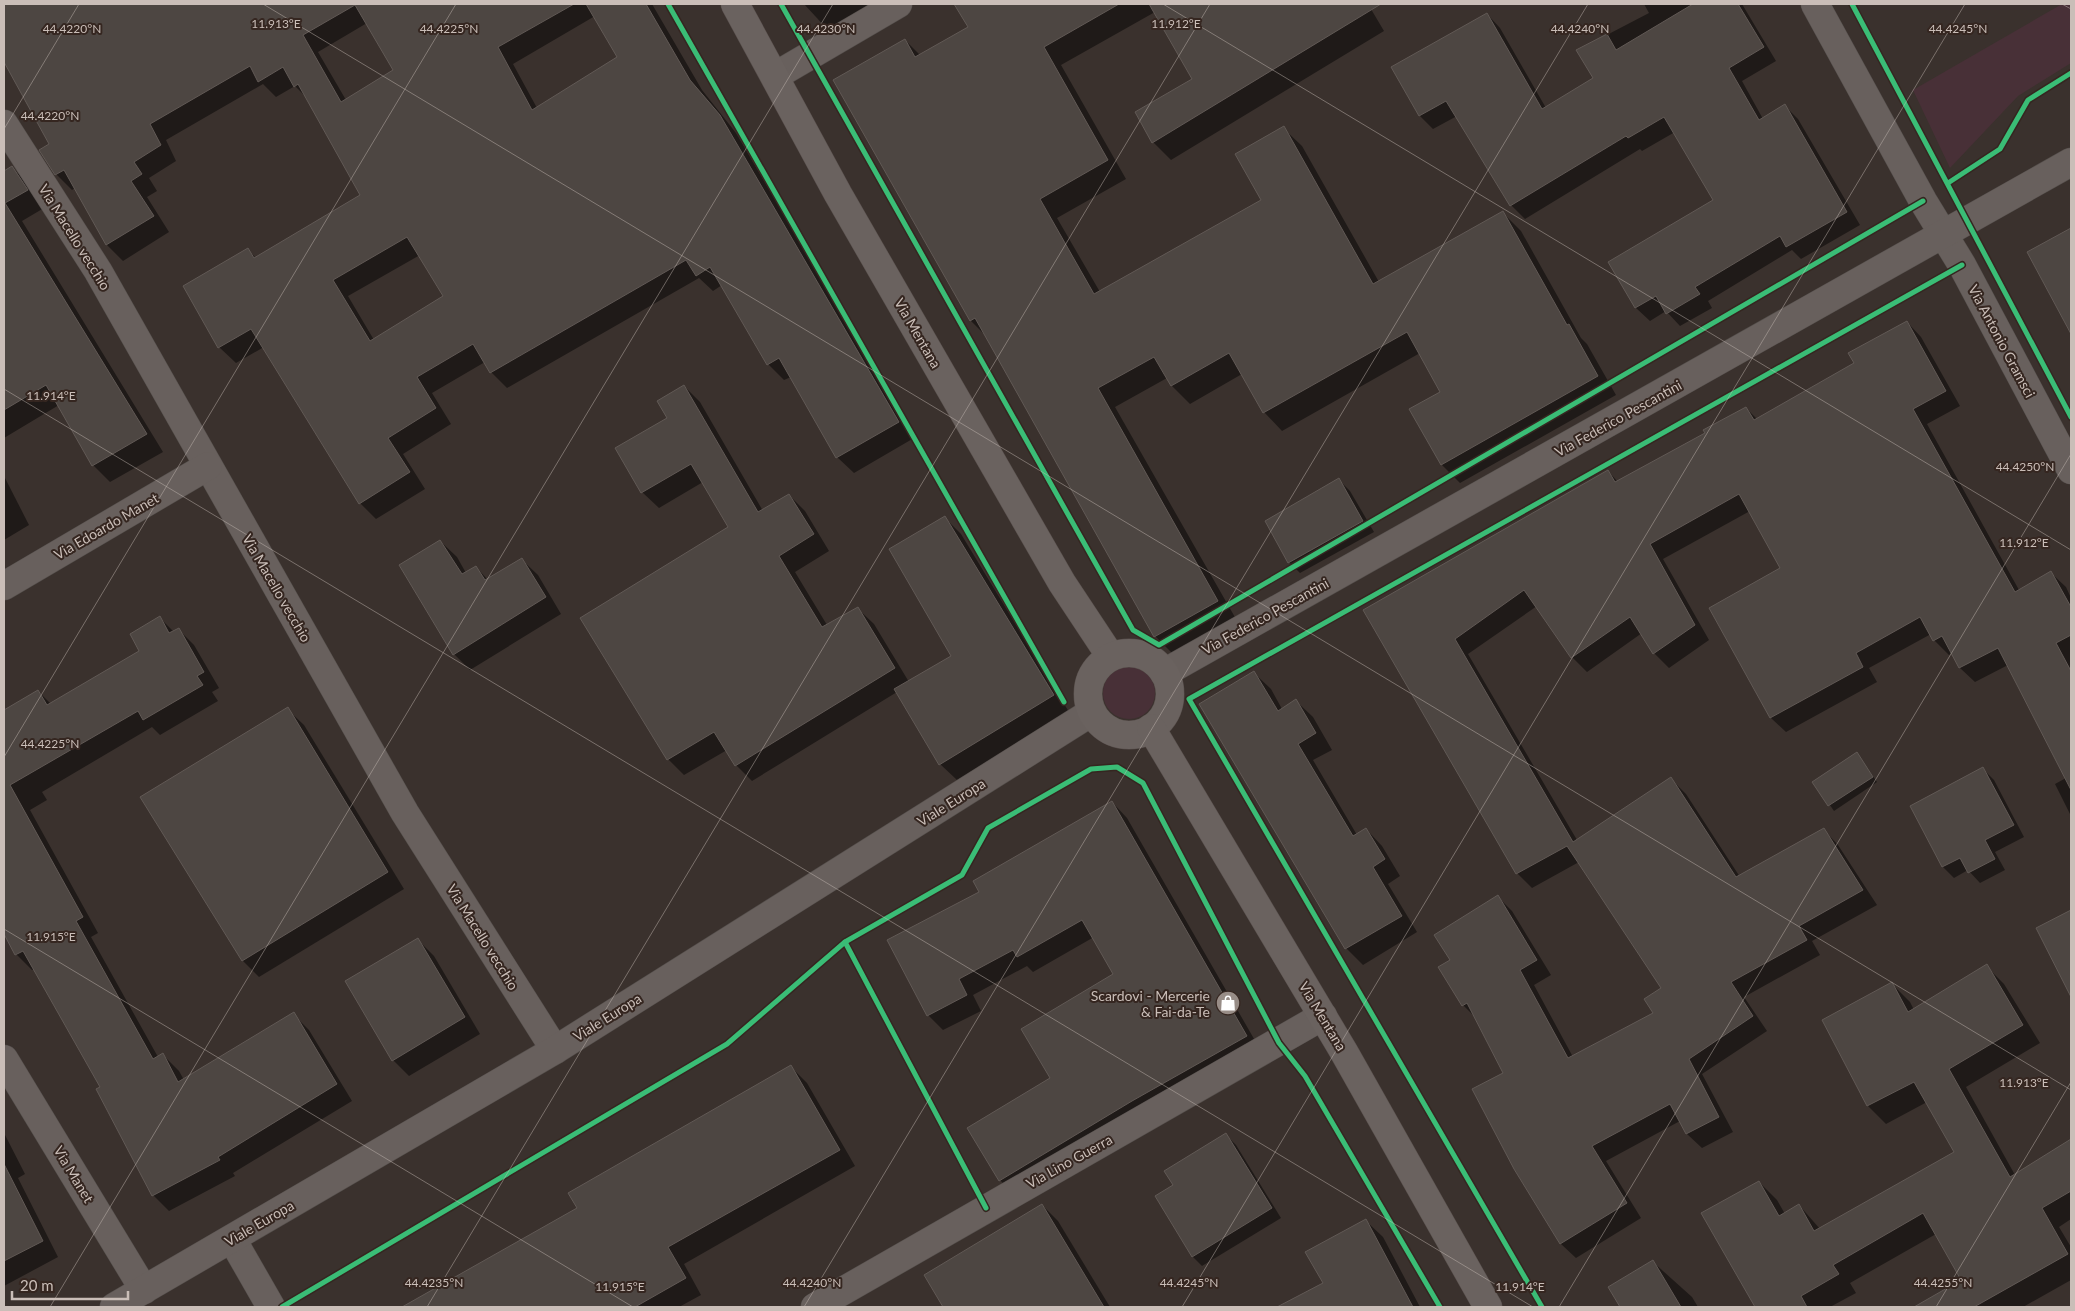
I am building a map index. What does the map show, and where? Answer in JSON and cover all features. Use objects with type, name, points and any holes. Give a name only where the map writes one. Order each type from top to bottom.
[{"type":"main road","name":"Via Mentana","points":[[735,4],[838,194],[1062,583],[1112,657]]},
{"type":"main road","points":[[1123,653],[1135,653],[1146,657],[1164,672],[1170,697],[1167,709],[1160,720],[1151,728],[1135,734],[1118,733],[1107,729],[1092,712],[1088,700],[1088,687],[1092,674],[1100,664],[1112,657],[1123,653]]},
{"type":"main road","name":"Via Mentana","points":[[1151,728],[1323,1016],[1488,1307]]},
{"type":"street","points":[[775,76],[898,4]]},
{"type":"street","name":"Via Antonio Gramsci","points":[[1815,4],[1923,201],[1944,234],[2071,470]]},
{"type":"street","name":"Via Macello vecchio","points":[[4,124],[98,271],[405,813],[555,1050]]},
{"type":"street","name":"Via Federico Pescantini","points":[[1164,672],[2071,162]]},
{"type":"street","name":"Via Edoardo Manet","points":[[4,586],[208,466]]},
{"type":"street","name":"Viale Europa","points":[[114,1307],[555,1050],[1092,712]]},
{"type":"street","name":"Via Lino Guerra","points":[[815,1307],[1323,1016]]},
{"type":"street","name":"Via Manet","points":[[4,1059],[144,1290]]},
{"type":"street","points":[[232,1239],[271,1307]]},
{"type":"shaded area","points":[[2062,4],[2071,4],[2071,63],[2018,96],[1950,168],[1913,90]]},
{"type":"shaded area","points":[[1129,667],[1143,671],[1151,679],[1155,693],[1151,707],[1143,715],[1129,719],[1115,715],[1107,707],[1103,693],[1107,679],[1115,671]]},
{"type":"building","points":[[4,4],[574,4],[498,47],[532,110],[617,57],[586,4],[646,4],[690,80],[720,115],[899,422],[836,458],[779,358],[767,365],[710,267],[696,276],[686,260],[490,373],[473,344],[417,377],[436,408],[388,438],[410,472],[359,504],[251,329],[218,348],[183,286],[248,248],[254,258],[360,195],[298,84],[294,87],[283,67],[258,82],[250,66],[150,124],[161,145],[134,162],[142,174],[131,181],[154,216],[106,245],[64,170],[55,175],[39,150],[49,144],[4,62]],"holes":[[[355,5],[393,70],[341,102],[303,35]],[[407,237],[443,296],[370,341],[333,280]]]},
{"type":"building","points":[[954,4],[1119,4],[1044,47],[1108,160],[1040,199],[1094,294],[1261,200],[1235,154],[1284,126],[1373,284],[1503,211],[1598,376],[1441,465],[1409,409],[1440,392],[1407,332],[1263,413],[1229,353],[1171,386],[1154,357],[1098,388],[1218,601],[1154,637],[975,318],[970,321],[833,80],[905,39],[915,57],[968,27]]},
{"type":"building","points":[[1149,4],[1381,4],[1152,143],[1135,112],[1192,79]]},
{"type":"building","points":[[1693,4],[1738,4],[1764,47],[1729,68],[1759,120],[1785,104],[1847,212],[1786,247],[1780,236],[1695,287],[1700,294],[1666,314],[1656,296],[1635,308],[1608,262],[1713,200],[1664,117],[1628,138],[1626,136],[1510,206],[1446,101],[1419,116],[1391,67],[1487,13],[1542,109],[1593,78],[1576,50],[1607,34],[1616,50]]},
{"type":"building","points":[[12,166],[28,190],[5,203],[147,434],[92,466],[46,385],[4,410],[4,171]]},
{"type":"building","points":[[2071,228],[2071,334],[2027,252]]},
{"type":"building","points":[[1907,321],[1946,391],[1913,409],[2015,592],[2051,571],[2071,607],[2071,635],[2056,643],[2071,671],[2071,790],[1998,648],[1959,668],[1942,636],[1933,641],[1920,617],[1856,653],[1863,667],[1770,718],[1709,608],[1780,568],[1739,494],[1650,544],[1695,625],[1653,654],[1630,617],[1571,658],[1524,590],[1455,639],[1573,842],[1671,777],[1736,877],[1824,828],[1863,890],[1799,926],[1807,940],[1731,982],[1753,1016],[1689,1059],[1719,1117],[1686,1134],[1670,1104],[1592,1146],[1627,1203],[1560,1244],[1514,1169],[1472,1089],[1503,1073],[1467,1003],[1462,1006],[1438,967],[1450,960],[1434,935],[1498,895],[1537,960],[1520,970],[1568,1058],[1653,1013],[1644,999],[1661,988],[1567,846],[1516,874],[1363,610],[1608,470],[1615,482],[1705,433],[1703,430],[1746,407],[1754,420],[1854,363],[1848,353]]},
{"type":"building","points":[[684,385],[758,512],[789,494],[814,534],[779,556],[822,627],[858,607],[895,668],[735,766],[714,732],[667,760],[580,618],[728,527],[691,464],[641,493],[615,448],[667,418],[657,401]]},
{"type":"building","points":[[1339,478],[1363,521],[1288,563],[1265,521]]},
{"type":"building","points":[[945,516],[1054,695],[939,765],[894,689],[951,656],[889,549]]},
{"type":"building","points":[[440,540],[462,574],[476,566],[485,580],[522,558],[546,597],[453,655],[399,565]]},
{"type":"building","points":[[160,616],[169,633],[179,628],[204,672],[197,676],[203,685],[143,720],[138,711],[10,785],[83,917],[76,921],[153,1059],[163,1053],[178,1082],[294,1012],[337,1084],[218,1157],[220,1160],[152,1196],[96,1089],[100,1087],[23,951],[15,955],[4,934],[4,710],[38,690],[47,705],[139,651],[130,634]]},
{"type":"building","points":[[1254,671],[1278,711],[1296,699],[1316,733],[1298,744],[1353,836],[1366,828],[1385,859],[1373,867],[1402,916],[1345,949],[1199,704]]},
{"type":"building","points":[[288,707],[388,872],[242,961],[140,797]]},
{"type":"building","points":[[1857,752],[1873,777],[1828,806],[1812,782]]},
{"type":"building","points":[[1983,767],[2014,825],[1985,840],[1995,859],[1968,873],[1960,858],[1942,867],[1910,806]]},
{"type":"building","points":[[1112,801],[1247,1036],[1132,1101],[999,1181],[967,1128],[1050,1078],[1021,1029],[1113,974],[1082,920],[1017,957],[1013,950],[959,979],[967,995],[927,1016],[887,940],[979,892],[973,881]]},
{"type":"building","points":[[2071,910],[2071,997],[2036,928]]},
{"type":"building","points":[[418,938],[465,1017],[392,1061],[345,981]]},
{"type":"building","points":[[1987,964],[2023,1025],[1949,1069],[2010,1177],[2071,1139],[2071,1191],[2042,1208],[2068,1254],[1974,1307],[1914,1307],[1961,1280],[1923,1213],[1833,1265],[1839,1274],[1801,1296],[1807,1307],[1755,1307],[1701,1213],[1759,1181],[1779,1216],[1799,1204],[1814,1231],[1954,1152],[1914,1082],[1867,1106],[1822,1020],[1892,982],[1908,1012]]},
{"type":"building","points":[[791,1065],[840,1150],[668,1247],[686,1278],[635,1307],[402,1307],[577,1208],[568,1193]]},
{"type":"building","points":[[1226,1133],[1272,1208],[1192,1257],[1155,1196],[1173,1185],[1164,1171]]},
{"type":"building","points":[[4,1164],[43,1241],[4,1261]]},
{"type":"building","points":[[1042,1204],[1104,1307],[943,1307],[924,1275]]},
{"type":"building","points":[[1366,1219],[1413,1307],[1277,1307],[1323,1283],[1305,1252]]},
{"type":"building","points":[[1653,1260],[1681,1307],[1620,1307],[1608,1287]]},
{"type":"cycle path","points":[[668,4],[1064,702]]},
{"type":"cycle path","points":[[781,4],[1133,630],[1159,645],[1923,201]]},
{"type":"cycle path","points":[[1852,4],[2071,417]]},
{"type":"cycle path","points":[[1948,183],[2000,149],[2028,100],[2071,73]]},
{"type":"cycle path","points":[[1542,1307],[1189,699],[1962,265]]},
{"type":"cycle path","points":[[282,1307],[727,1044],[845,942],[962,875],[988,828],[1091,769],[1117,767],[1143,783],[1279,1043],[1305,1076],[1440,1307]]},
{"type":"cycle path","points":[[845,942],[986,1208]]},
{"type":"place","name":"Scardovi - Mercerie & Fai-da-Te","points":[[1228,1003]]}]
